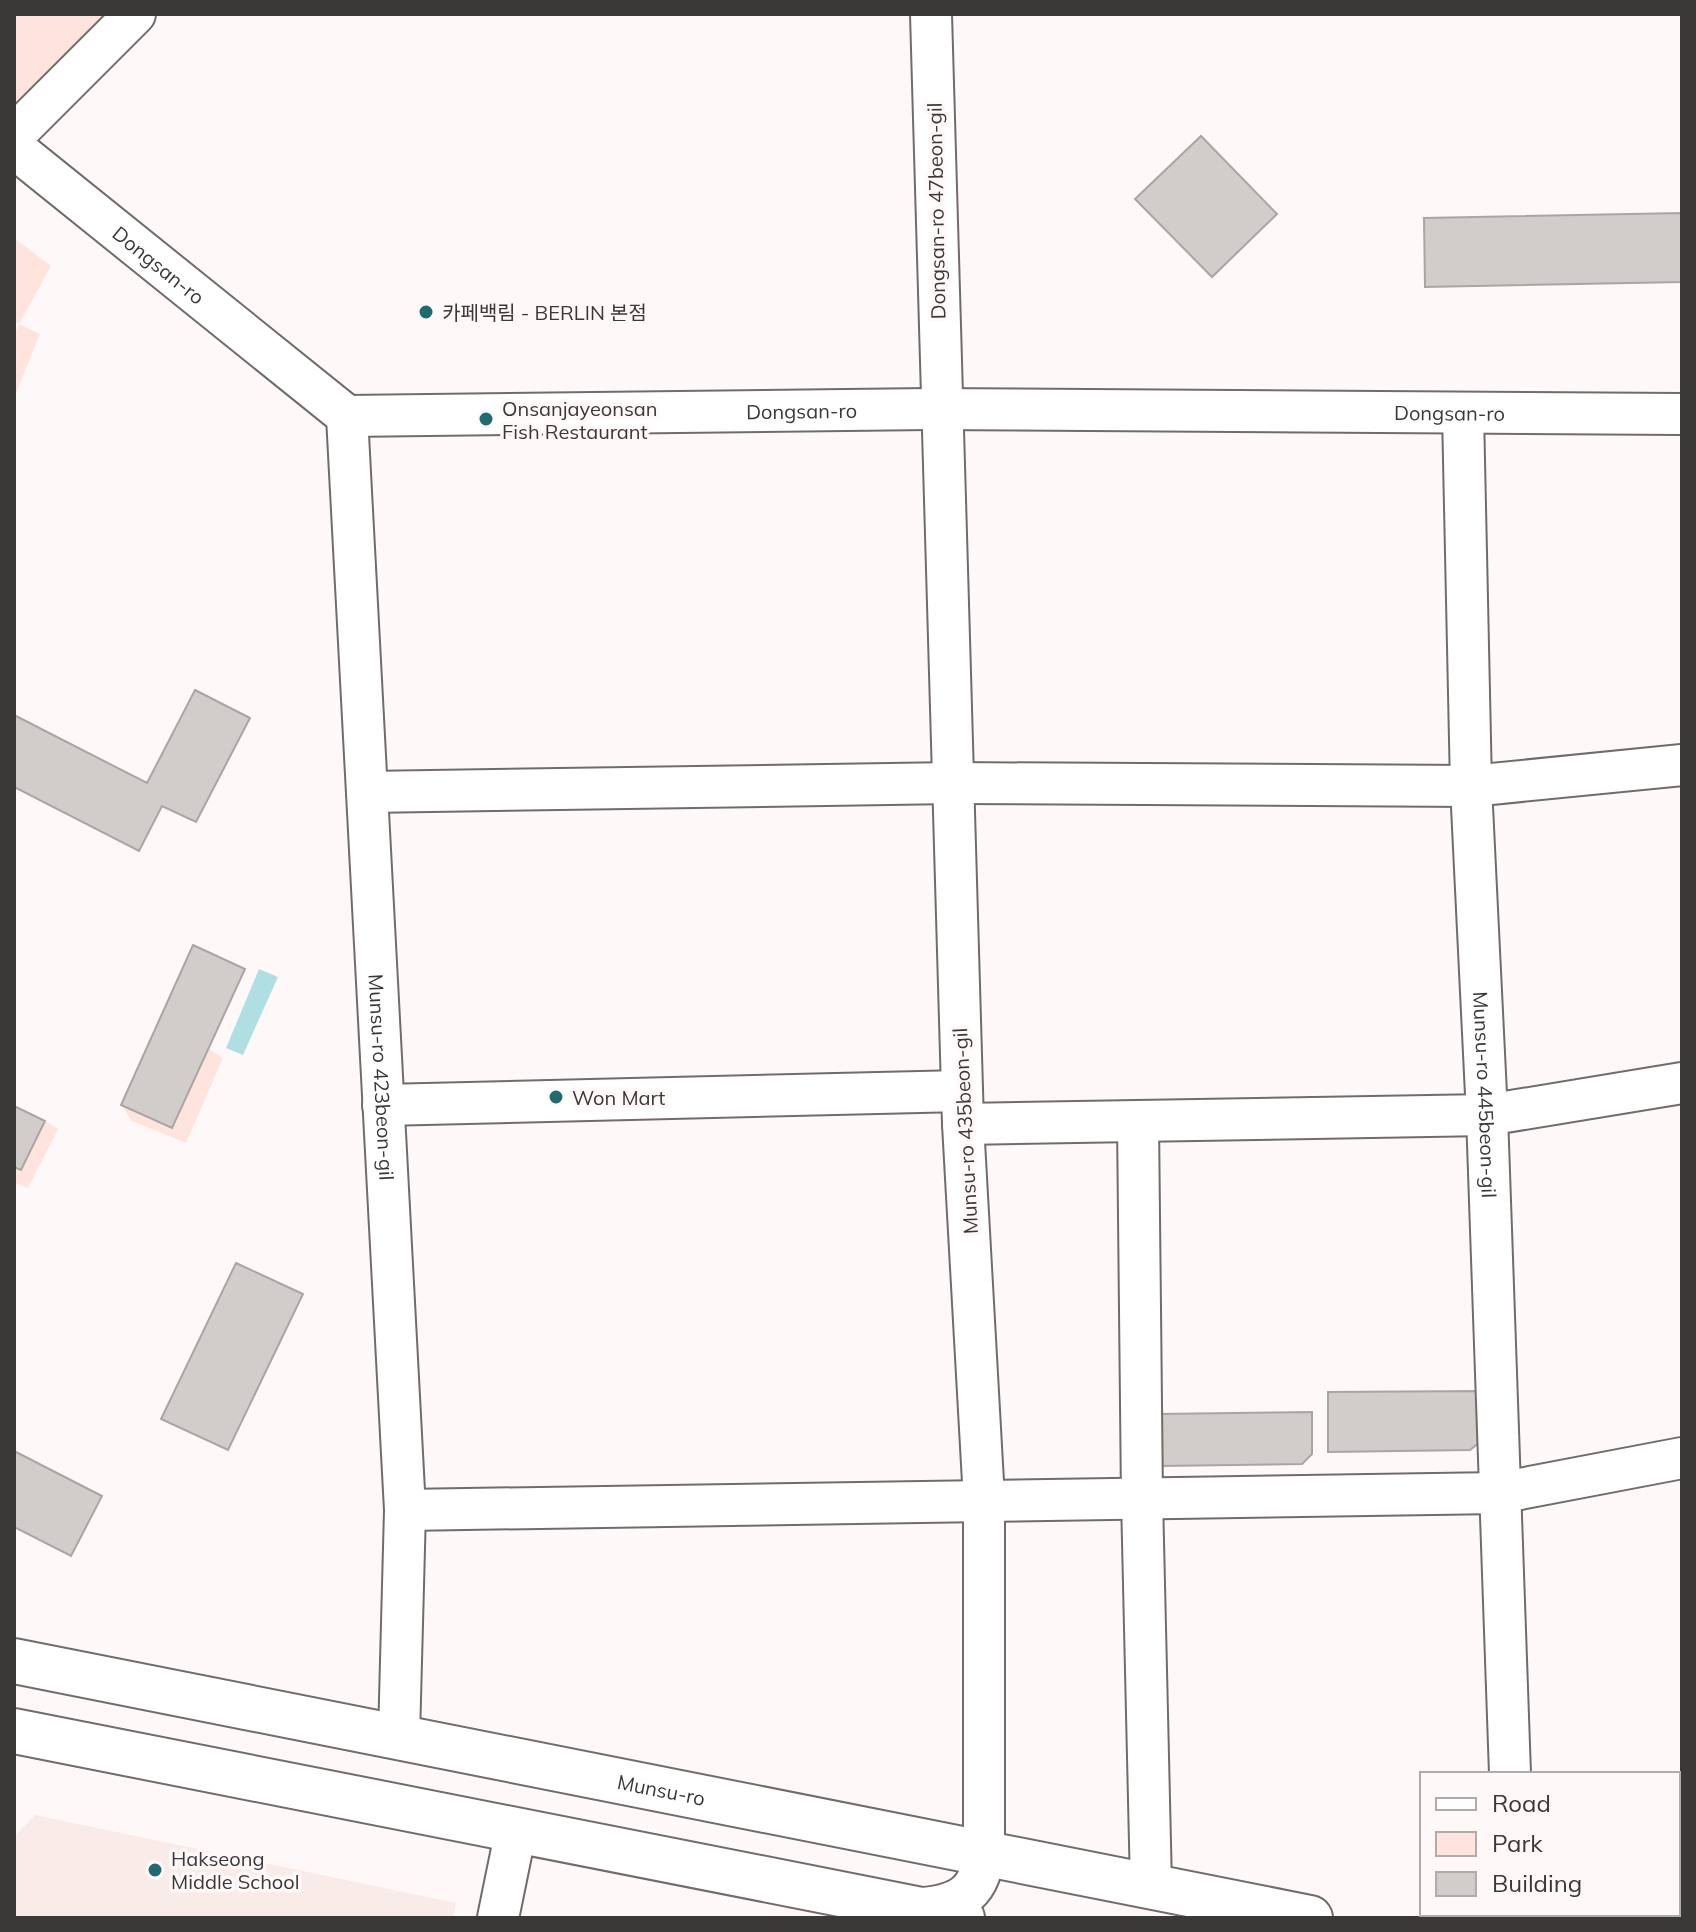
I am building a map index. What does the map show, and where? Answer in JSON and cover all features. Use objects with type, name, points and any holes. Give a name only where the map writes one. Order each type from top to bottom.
[{"type":"main road","name":"Munsu-ro","points":[[14,1661],[1300,1916]]},
{"type":"main road","points":[[14,1731],[962,1918]]},
{"type":"main road","points":[[1207,1918],[1227,1911],[1300,1916]]},
{"type":"street","points":[[14,135],[135,14]]},
{"type":"street","name":"Dongsan-ro 47beon-gil","points":[[931,14],[941,409]]},
{"type":"street","name":"Dongsan-ro","points":[[14,148],[347,416],[941,409],[1682,414]]},
{"type":"street","name":"Munsu-ro 435beon-gil","points":[[914,1909],[943,1905],[965,1896],[979,1878],[984,1853],[984,1500],[963,1107],[941,409]]},
{"type":"street","name":"Munsu-ro 445beon-gil","points":[[1463,413],[1471,786],[1487,1115],[1510,1772]]},
{"type":"street","name":"Munsu-ro 423beon-gil","points":[[347,416],[405,1510],[399,1737]]},
{"type":"street","points":[[367,792],[953,783],[1471,786],[1682,765]]},
{"type":"street","points":[[383,1105],[963,1107],[1138,1121],[1487,1115],[1682,1083]]},
{"type":"street","points":[[1138,1121],[1142,1498],[1151,1886]]},
{"type":"street","points":[[405,1510],[1499,1493],[1682,1458]]},
{"type":"street","points":[[14,1638],[138,1686]]},
{"type":"street","points":[[498,1918],[516,1830]]},
{"type":"shaded area","name":"Hakseong Middle School","points":[[35,1815],[456,1903],[453,1918],[14,1918],[14,1836]]},
{"type":"green space","points":[[14,14],[135,14],[14,135]]},
{"type":"green space","points":[[14,238],[51,266],[19,324],[14,322]]},
{"type":"green space","points":[[19,324],[40,334],[14,398],[14,335]]},
{"type":"green space","points":[[209,1049],[223,1058],[186,1143],[132,1121],[121,1105],[172,1128]]},
{"type":"green space","points":[[45,1121],[58,1129],[28,1188],[14,1183],[14,1167],[21,1170]]},
{"type":"water","points":[[259,969],[278,977],[243,1055],[226,1048]]},
{"type":"building","points":[[1201,136],[1277,214],[1212,277],[1135,199]]},
{"type":"building","points":[[1682,213],[1682,282],[1425,287],[1424,218]]},
{"type":"building","points":[[195,690],[250,718],[196,822],[162,806],[139,851],[14,787],[14,715],[147,783]]},
{"type":"building","points":[[193,945],[245,969],[172,1128],[121,1105]]},
{"type":"building","points":[[14,1106],[45,1121],[21,1170],[14,1167]]},
{"type":"building","points":[[236,1263],[303,1294],[228,1450],[161,1419]]},
{"type":"building","points":[[1481,1391],[1481,1441],[1470,1450],[1328,1452],[1328,1392]]},
{"type":"building","points":[[1312,1412],[1312,1454],[1302,1464],[1159,1466],[1159,1414]]},
{"type":"building","points":[[14,1451],[102,1496],[71,1556],[14,1527]]},
{"type":"place","name":"카페백림 - BERLIN 본점","points":[[426,312]]},
{"type":"place","name":"Onsanjayeonsan Fish Restaurant","points":[[486,419]]},
{"type":"place","name":"Won Mart","points":[[556,1097]]},
{"type":"place","name":"Hakseong Middle School","points":[[155,1870]]}]
